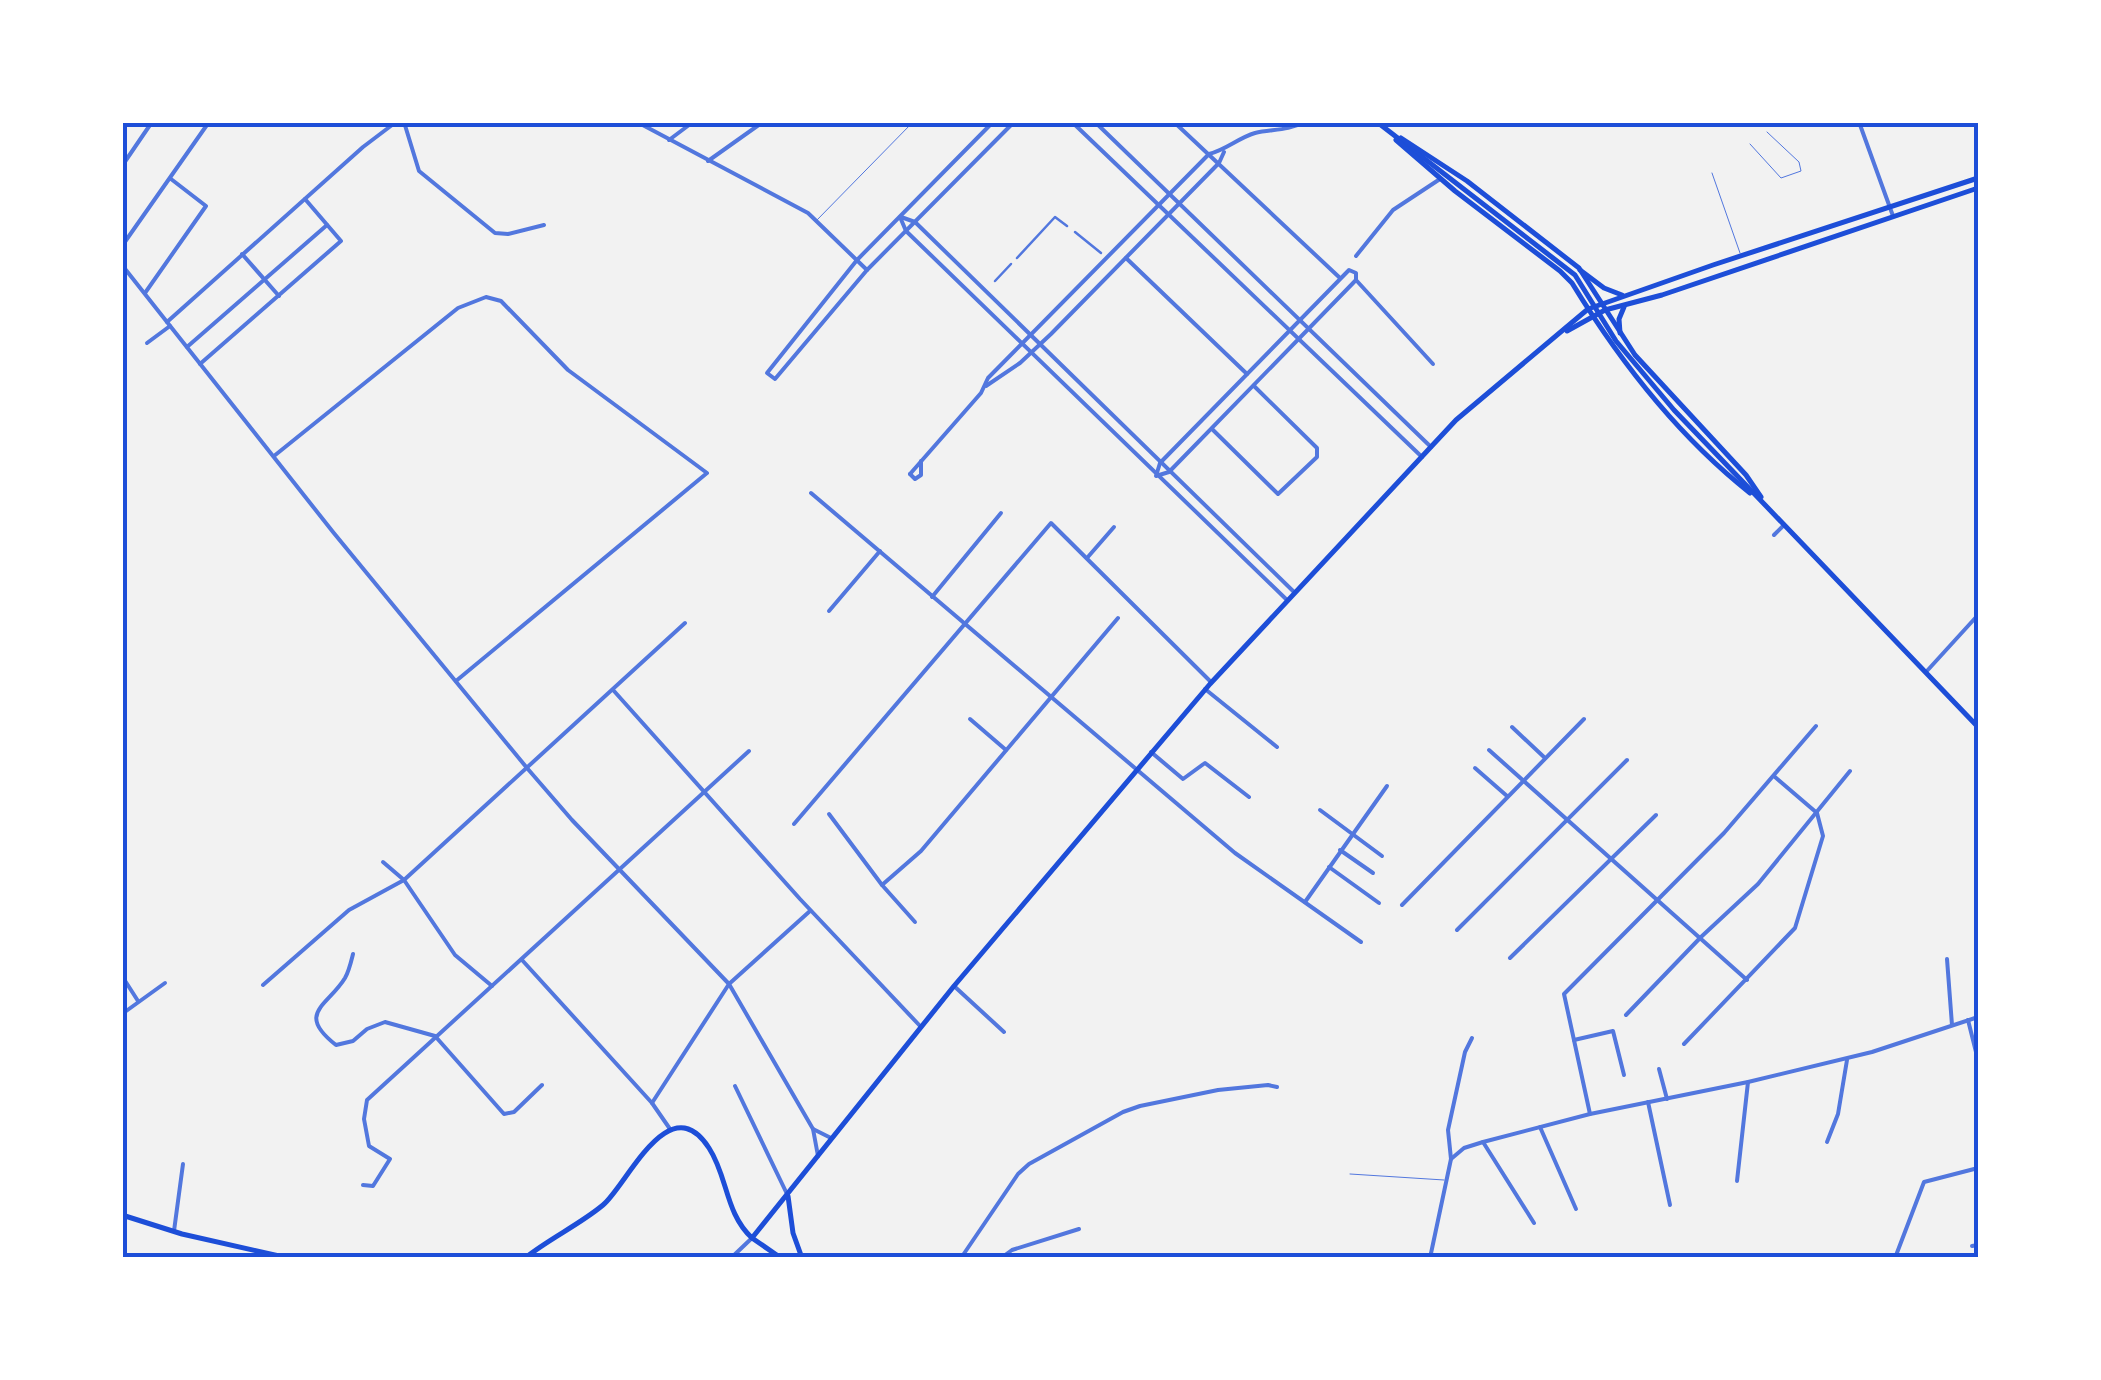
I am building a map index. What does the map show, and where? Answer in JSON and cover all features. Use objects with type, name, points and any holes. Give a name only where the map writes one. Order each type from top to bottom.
[{"type":"main road","points":[[1376,122],[1575,275],[1616,341],[1674,410],[1978,726],[1978,735]]},
{"type":"main road","points":[[1394,136],[1398,146],[1568,278],[1612,347],[1668,414],[1738,484],[1764,504]]},
{"type":"main road","points":[[1394,136],[1467,181],[1604,288],[1624,295]]},
{"type":"main road","points":[[1560,335],[1624,295],[1978,178]]},
{"type":"main road","points":[[752,1238],[954,986],[1211,682],[1456,420],[1588,309],[1626,304],[1978,188]]},
{"type":"main road","points":[[1580,269],[1621,335],[1746,475],[1764,504]]},
{"type":"main road","points":[[1568,278],[1576,278],[1580,269]]},
{"type":"main road","points":[[1621,335],[1619,319],[1626,304]]},
{"type":"main road","points":[[1612,347],[1621,335]]},
{"type":"main road","points":[[525,1258],[614,1195],[649,1145],[671,1132],[688,1130],[705,1142],[713,1154],[732,1214],[752,1238],[781,1258]]},
{"type":"main road","points":[[788,1196],[793,1233],[802,1258]]},
{"type":"main road","points":[[122,1215],[287,1257]]},
{"type":"street","points":[[122,166],[152,122]]},
{"type":"street","points":[[122,246],[209,122]]},
{"type":"street","points":[[147,342],[363,146],[396,122]]},
{"type":"street","points":[[404,122],[419,171],[495,232],[508,234],[544,225]]},
{"type":"street","points":[[638,122],[808,213],[867,270]]},
{"type":"street","points":[[669,140],[692,122]]},
{"type":"street","points":[[708,161],[763,122]]},
{"type":"street","points":[[993,122],[858,260],[767,373],[775,380],[867,270],[1014,122]]},
{"type":"street","points":[[1072,122],[1422,457]]},
{"type":"street","points":[[1094,122],[1430,446]]},
{"type":"street","points":[[1174,122],[1340,278]]},
{"type":"street","points":[[986,386],[988,378],[1208,154],[1225,150],[1254,133],[1285,130],[1304,122]]},
{"type":"street","points":[[1858,122],[1893,216]]},
{"type":"street","points":[[921,461],[986,386],[1031,353],[1219,163],[1225,150]]},
{"type":"street","points":[[145,293],[206,206],[170,179]]},
{"type":"street","points":[[1356,256],[1392,210],[1440,179]]},
{"type":"street","points":[[200,364],[342,242],[305,199]]},
{"type":"street","points":[[900,217],[914,222],[1294,592]]},
{"type":"street","points":[[900,217],[906,231],[1287,600]]},
{"type":"street","points":[[1017,258],[1056,217],[1067,226]]},
{"type":"street","points":[[187,347],[327,225]]},
{"type":"street","points":[[1075,232],[1101,252]]},
{"type":"street","points":[[242,254],[279,296]]},
{"type":"street","points":[[1126,258],[1247,374]]},
{"type":"street","points":[[995,282],[1011,264]]},
{"type":"street","points":[[122,265],[491,726],[729,984],[813,1129],[818,1156]]},
{"type":"street","points":[[1352,270],[1356,280],[1169,472],[1156,476],[1160,463],[1352,270]]},
{"type":"street","points":[[1356,280],[1432,364]]},
{"type":"street","points":[[274,456],[458,308],[486,297],[501,301],[568,370],[708,473],[456,681]]},
{"type":"street","points":[[811,317],[820,326]]},
{"type":"street","points":[[778,358],[786,366]]},
{"type":"street","points":[[1212,428],[1275,493],[1284,491],[1317,457],[1318,450],[1254,386]]},
{"type":"street","points":[[811,493],[1234,853],[1361,942]]},
{"type":"street","points":[[932,597],[1002,513]]},
{"type":"street","points":[[794,824],[1051,523],[1211,682]]},
{"type":"street","points":[[1774,536],[1784,525]]},
{"type":"street","points":[[1087,558],[1114,527]]},
{"type":"street","points":[[829,610],[880,551]]},
{"type":"street","points":[[1926,672],[1978,615]]},
{"type":"street","points":[[882,885],[921,850],[1118,618]]},
{"type":"street","points":[[263,986],[349,910],[404,880],[685,623]]},
{"type":"street","points":[[613,689],[921,1027]]},
{"type":"street","points":[[1206,689],[1277,747]]},
{"type":"street","points":[[970,719],[1006,750]]},
{"type":"street","points":[[1402,904],[1584,719]]},
{"type":"street","points":[[1590,1114],[1564,994],[1724,833],[1816,726]]},
{"type":"street","points":[[1512,728],[1544,758]]},
{"type":"street","points":[[1489,750],[1747,980]]},
{"type":"street","points":[[363,1184],[372,1186],[390,1159],[368,1146],[364,1119],[367,1100],[750,751]]},
{"type":"street","points":[[1151,752],[1184,778],[1202,765],[1211,765],[1249,797]]},
{"type":"street","points":[[1457,930],[1627,760]]},
{"type":"street","points":[[1475,768],[1507,796]]},
{"type":"street","points":[[1626,1015],[1768,873],[1850,772]]},
{"type":"street","points":[[1684,1044],[1795,928],[1823,836],[1817,813],[1774,776]]},
{"type":"street","points":[[1305,902],[1387,786]]},
{"type":"street","points":[[1320,810],[1382,856]]},
{"type":"street","points":[[829,814],[882,885],[916,922]]},
{"type":"street","points":[[1510,958],[1656,815]]},
{"type":"street","points":[[1340,850],[1372,873]]},
{"type":"street","points":[[383,862],[404,880],[455,954],[492,986]]},
{"type":"street","points":[[1328,867],[1380,903]]},
{"type":"street","points":[[652,1102],[729,984],[811,910]]},
{"type":"street","points":[[352,954],[348,975],[315,1015],[318,1026],[336,1045],[346,1045],[367,1029],[385,1022],[434,1036],[502,1113],[514,1112],[542,1085]]},
{"type":"street","points":[[1946,959],[1952,1025]]},
{"type":"street","points":[[522,960],[652,1102],[671,1132]]},
{"type":"street","points":[[122,976],[138,1001]]},
{"type":"street","points":[[122,1014],[165,983]]},
{"type":"street","points":[[954,986],[1004,1032]]},
{"type":"street","points":[[1452,1158],[1464,1148],[1483,1142],[1590,1114],[1848,1058],[1978,1017]]},
{"type":"street","points":[[1968,1020],[1978,1060]]},
{"type":"street","points":[[1574,1040],[1613,1031],[1624,1075]]},
{"type":"street","points":[[1430,1258],[1452,1158],[1448,1130],[1465,1052],[1472,1038]]},
{"type":"street","points":[[1826,1142],[1838,1114],[1848,1058]]},
{"type":"street","points":[[1660,1068],[1667,1099]]},
{"type":"street","points":[[1737,1181],[1748,1082]]},
{"type":"street","points":[[736,1086],[788,1196]]},
{"type":"street","points":[[961,1258],[1018,1174],[1029,1164],[1122,1112],[1218,1090],[1277,1087]]},
{"type":"street","points":[[1648,1102],[1670,1205]]},
{"type":"street","points":[[1540,1127],[1576,1209]]},
{"type":"street","points":[[813,1129],[831,1138]]},
{"type":"street","points":[[1483,1142],[1534,1223]]},
{"type":"street","points":[[174,1231],[184,1164]]},
{"type":"street","points":[[1895,1258],[1924,1182],[1978,1168]]},
{"type":"street","points":[[1001,1258],[1012,1250],[1078,1229]]},
{"type":"street","points":[[731,1258],[752,1238]]},
{"type":"lane","points":[[816,221],[913,122]]},
{"type":"lane","points":[[1750,144],[1781,178],[1800,171],[1799,162],[1767,132]]},
{"type":"lane","points":[[1712,173],[1741,256]]},
{"type":"lane","points":[[1350,1174],[1447,1181]]}]
